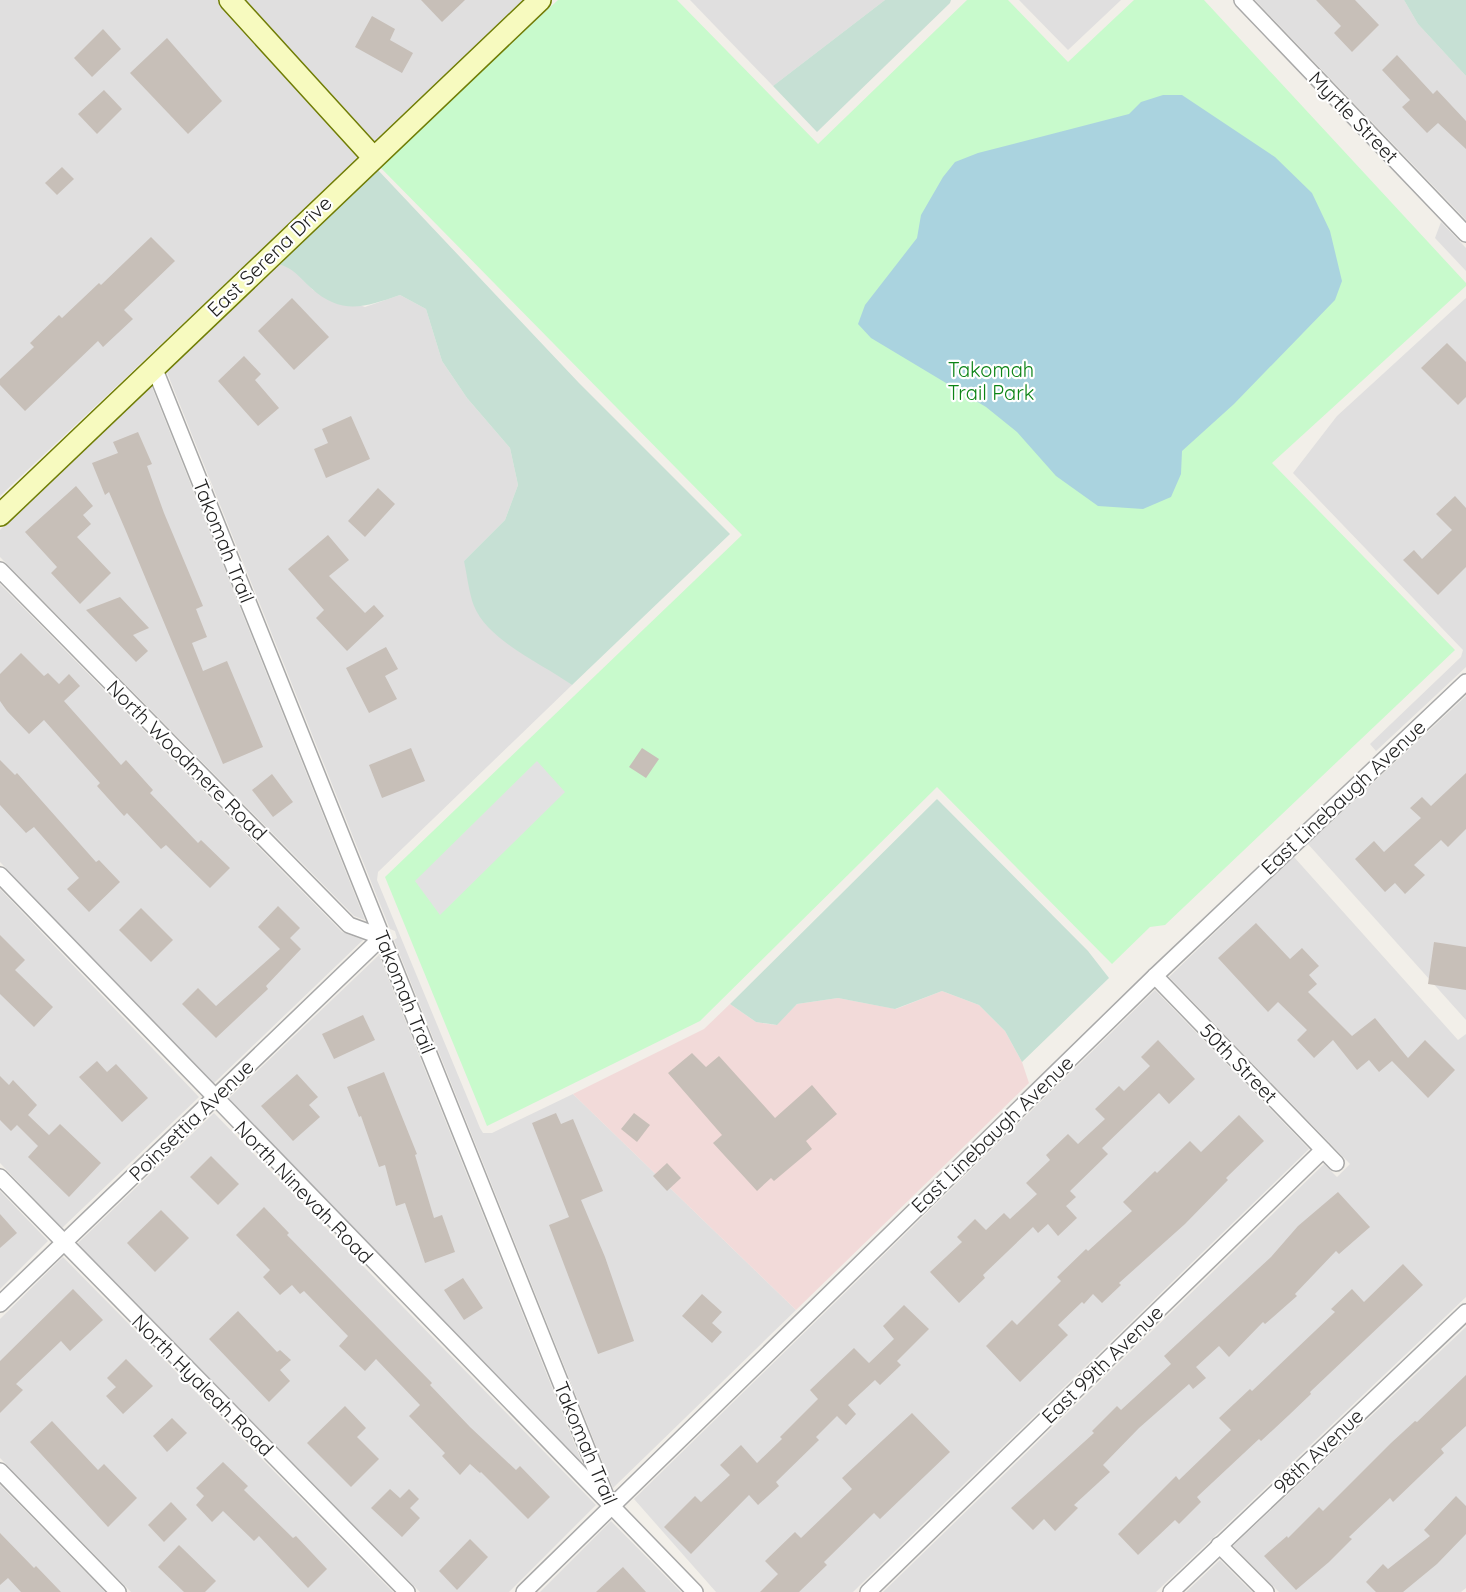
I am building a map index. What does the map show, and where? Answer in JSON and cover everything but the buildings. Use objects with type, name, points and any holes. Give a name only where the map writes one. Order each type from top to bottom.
[{"type":"street","points":[[230,0],[373,157]]},
{"type":"street","name":"East Serena Drive","points":[[0,515],[540,0]]},
{"type":"street","name":"Myrtle Street","points":[[1242,0],[1466,234]]},
{"type":"street","name":"Takomah Trail","points":[[154,367],[610,1506],[695,1592]]},
{"type":"street","name":"North Woodmere Road","points":[[0,570],[349,925],[382,937]]},
{"type":"street","name":"East Linebaugh Avenue","points":[[524,1592],[1155,976],[1466,682]]},
{"type":"street","name":"North Ninevah Road","points":[[0,875],[610,1506]]},
{"type":"street","name":"Poinsettia Avenue","points":[[0,1304],[382,937]]},
{"type":"street","name":"50th Street","points":[[1155,976],[1323,1150]]},
{"type":"street","points":[[1323,1150],[1336,1163]]},
{"type":"street","name":"East 99th Avenue","points":[[868,1592],[1323,1150]]},
{"type":"street","name":"North Hyaleah Road","points":[[0,1177],[407,1592]]},
{"type":"street","name":"98th Avenue","points":[[1171,1592],[1466,1312]]},
{"type":"street","points":[[0,1471],[118,1592]]},
{"type":"street","points":[[1219,1545],[1266,1592]]},
{"type":"shaded area","points":[[0,0],[527,0],[0,496]]},
{"type":"shaded area","points":[[690,0],[885,0],[773,86]]},
{"type":"shaded area","points":[[1019,0],[1121,0],[1068,50]]},
{"type":"shaded area","points":[[1255,0],[1404,0],[1418,24],[1466,76],[1466,220]]},
{"type":"shaded area","points":[[1441,222],[1466,248],[1466,271],[1435,238]]},
{"type":"shaded area","points":[[278,264],[291,267],[313,290],[365,307],[400,295],[426,309],[442,361],[467,398],[510,448],[518,485],[505,520],[464,561],[560,676],[572,685],[378,872],[377,880],[480,1128],[483,1133],[492,1133],[573,1094],[796,1310],[613,1488],[394,940],[397,938],[395,931],[390,929],[166,370]]},
{"type":"shaded area","points":[[1466,298],[1466,667],[1376,751],[1370,744],[1461,657],[1463,650],[1293,473],[1337,416]]},
{"type":"shaded area","points":[[151,385],[365,920],[354,916],[0,557],[0,530]]},
{"type":"shaded area","points":[[0,584],[342,932],[363,940],[213,1084],[0,862]]},
{"type":"shaded area","points":[[1466,696],[1466,1020],[1308,844]]},
{"type":"shaded area","points":[[537,761],[565,792],[440,915],[415,881]]},
{"type":"shaded area","points":[[1294,857],[1458,1040],[1466,1034],[1466,1297],[1156,1592],[883,1592],[1324,1164],[1337,1177],[1350,1164],[1169,977]]},
{"type":"shaded area","points":[[0,889],[199,1097],[62,1228],[0,1163]]},
{"type":"shaded area","points":[[379,955],[583,1465],[228,1099]]},
{"type":"shaded area","points":[[1155,990],[1309,1149],[853,1592],[716,1592],[634,1499]]},
{"type":"shaded area","points":[[942,991],[979,1005],[1005,1031],[1022,1062],[1029,1083],[796,1310],[573,1094],[704,1029],[730,1004],[756,1022],[776,1025],[797,1004],[838,998],[896,1009]]},
{"type":"shaded area","points":[[214,1113],[596,1505],[509,1592],[420,1592],[77,1244]]},
{"type":"shaded area","points":[[0,1191],[48,1241],[0,1289]]},
{"type":"shaded area","points":[[63,1257],[393,1592],[131,1592],[0,1458],[0,1319]]},
{"type":"shaded area","points":[[1466,1327],[1466,1588],[1461,1592],[1279,1592],[1233,1546]]},
{"type":"shaded area","points":[[0,1485],[105,1592],[0,1592]]},
{"type":"shaded area","points":[[611,1521],[681,1592],[540,1592]]},
{"type":"shaded area","points":[[1220,1560],[1252,1592],[1186,1592]]},
{"type":"green space","name":"Takomah Trail Park","points":[[558,0],[677,0],[818,144],[967,0],[1008,0],[1068,62],[1134,0],[1204,0],[1466,283],[1466,286],[1272,463],[1455,650],[1165,925],[1150,927],[1112,964],[937,787],[700,1021],[487,1126],[385,877],[742,535],[379,166]]},
{"type":"green space","points":[[885,0],[951,0],[817,132],[773,86]]},
{"type":"green space","points":[[1404,0],[1466,0],[1466,76],[1418,24]]},
{"type":"green space","points":[[377,169],[579,383],[730,534],[572,685],[504,641],[481,619],[474,606],[464,561],[505,520],[518,485],[510,448],[467,398],[442,361],[426,309],[400,295],[365,305],[344,306],[333,303],[322,297],[292,270],[278,264]]},
{"type":"green space","points":[[937,799],[1088,951],[1109,978],[1022,1062],[1005,1031],[979,1005],[942,991],[895,1009],[838,998],[797,1004],[777,1025],[756,1022],[730,1004]]},
{"type":"water","points":[[1163,95],[1182,95],[1275,157],[1312,193],[1330,231],[1342,281],[1335,300],[1234,404],[1182,451],[1181,474],[1171,497],[1143,509],[1098,506],[1056,476],[1017,432],[986,407],[871,338],[858,324],[865,305],[917,238],[921,215],[943,177],[955,162],[978,153],[1129,114],[1141,102]]}]
